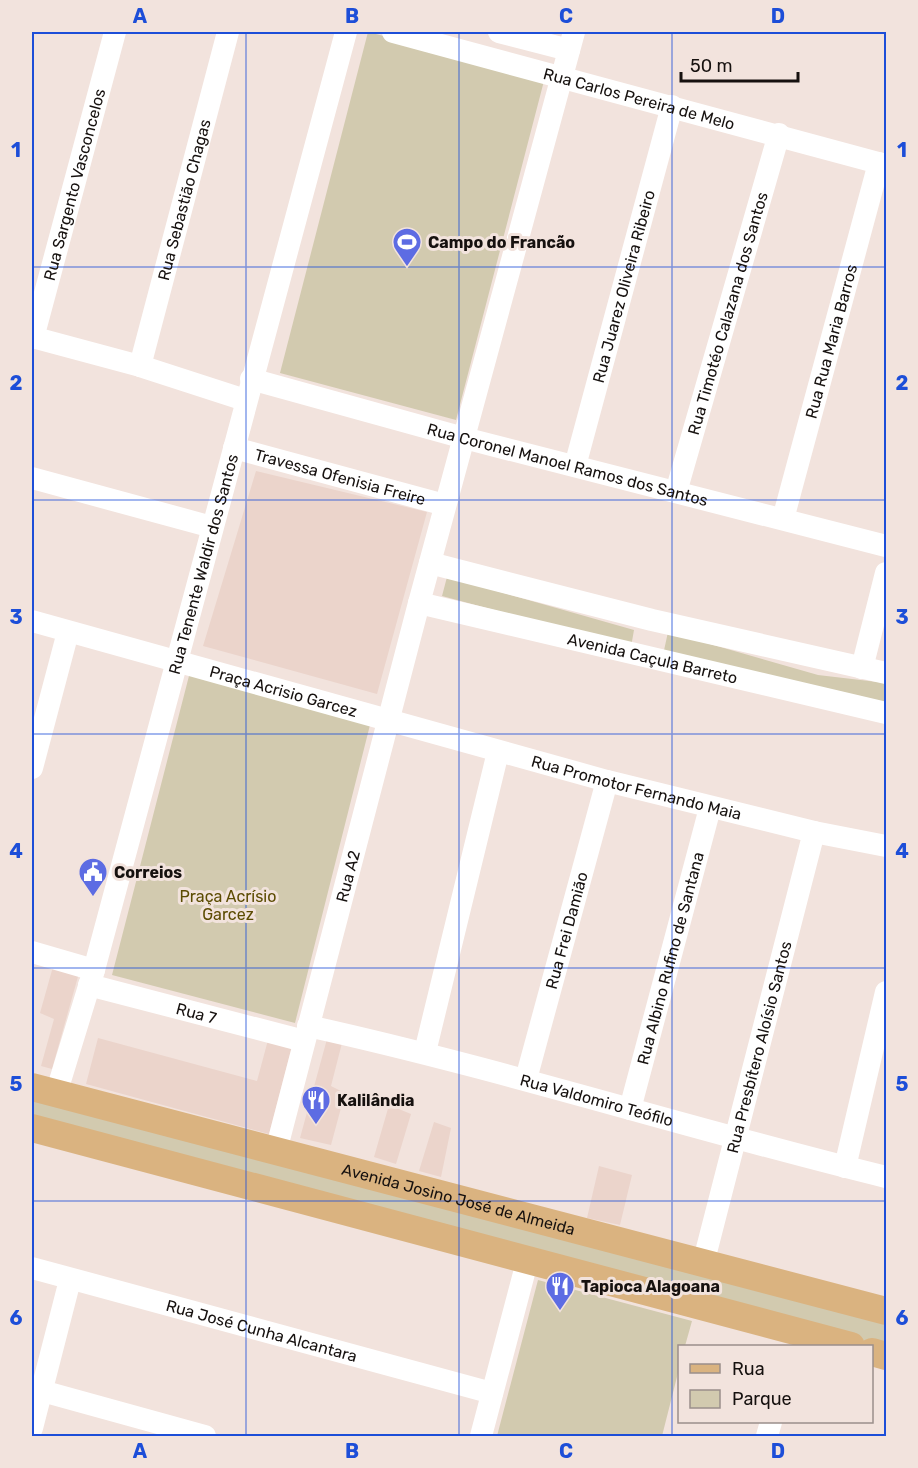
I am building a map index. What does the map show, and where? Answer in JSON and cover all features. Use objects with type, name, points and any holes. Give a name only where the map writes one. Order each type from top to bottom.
[{"type":"main road","name":"Avenida Josino José de Almeida","points":[[44,1090],[886,1311]]},
{"type":"main road","points":[[32,1128],[526,1262],[791,1339],[836,1345]]},
{"type":"street","name":"Rua Sargento Vasconcelos","points":[[32,338],[115,32]]},
{"type":"street","name":"Rua Sebastião Chagas","points":[[140,366],[228,32]]},
{"type":"street","name":"Rua Tenente Waldir dos Santos","points":[[44,1090],[91,977],[346,32]]},
{"type":"street","name":"Rua Carlos Pereira de Melo","points":[[393,32],[779,134],[883,164]]},
{"type":"street","points":[[499,32],[572,41]]},
{"type":"street","name":"Rua A2","points":[[276,1151],[445,505],[572,41]]},
{"type":"street","name":"Rua Juarez Oliveira Ribeiro","points":[[575,466],[672,106]]},
{"type":"street","name":"Rua Timotéo Calazana dos Santos","points":[[676,492],[779,134]]},
{"type":"street","name":"Rua Rua Maria Barros","points":[[783,519],[883,164]]},
{"type":"street","name":"Rua Coronel Manoel Ramos dos Santos","points":[[32,338],[140,366],[464,438],[886,546]]},
{"type":"street","name":"Travessa Ofenisia Freire","points":[[234,448],[445,505]]},
{"type":"street","points":[[32,478],[212,527]]},
{"type":"street","points":[[430,563],[652,620],[886,673]]},
{"type":"street","points":[[862,668],[886,573]]},
{"type":"street","name":"Avenida Caçula Barreto","points":[[419,603],[886,713]]},
{"type":"street","points":[[643,656],[652,620]]},
{"type":"street","name":"Praça Acrisio Garcez","points":[[32,621],[389,721]]},
{"type":"street","points":[[32,768],[68,632]]},
{"type":"street","name":"Rua Promotor Fernando Maia","points":[[389,721],[607,782],[710,808],[886,846]]},
{"type":"street","points":[[425,1052],[498,752]]},
{"type":"street","name":"Rua Frei Damião","points":[[526,1079],[607,782]]},
{"type":"street","name":"Rua Albino Rufino de Santana","points":[[630,1109],[710,808]]},
{"type":"street","name":"Rua Presbítero Aloísio Santos","points":[[703,1264],[814,832]]},
{"type":"street","name":"Rua 7","points":[[32,952],[91,977],[306,1033]]},
{"type":"street","points":[[845,1167],[886,992]]},
{"type":"street","name":"Rua Valdomiro Teófilo","points":[[306,1033],[425,1052],[735,1140],[886,1177]]},
{"type":"street","points":[[481,1437],[526,1262]]},
{"type":"street","name":"Rua José Cunha Alcantara","points":[[32,1268],[492,1392]]},
{"type":"street","points":[[32,1428],[70,1280]]},
{"type":"street","points":[[42,1390],[145,1428],[205,1437]]},
{"type":"shaded area","points":[[256,471],[427,512],[377,694],[203,646]]},
{"type":"shaded area","points":[[54,963],[79,973],[52,1069],[41,1066],[54,1019],[40,1013]]},
{"type":"shaded area","points":[[98,1038],[257,1081],[268,1040],[292,1046],[269,1134],[86,1084]]},
{"type":"shaded area","points":[[327,1039],[342,1043],[331,1086],[345,1093],[331,1145],[300,1138]]},
{"type":"shaded area","points":[[389,1105],[411,1114],[396,1164],[374,1157]]},
{"type":"shaded area","points":[[434,1122],[451,1128],[441,1177],[419,1171]]},
{"type":"shaded area","points":[[599,1166],[632,1175],[620,1225],[587,1218]]},
{"type":"green space","points":[[368,32],[545,77],[456,420],[280,373]]},
{"type":"green space","points":[[447,577],[634,630],[631,647],[442,596]]},
{"type":"green space","points":[[668,632],[818,675],[886,683],[886,703],[663,655]]},
{"type":"green space","name":"Praça Acrísio Garcez","points":[[190,672],[370,725],[295,1023],[112,975]]},
{"type":"green space","points":[[32,1095],[886,1324],[886,1350],[873,1345],[32,1122]]},
{"type":"green space","points":[[538,1280],[692,1321],[685,1345],[678,1345],[678,1373],[662,1436],[497,1436]]},
{"type":"place","name":"Campo do Francão","points":[[407,268]]},
{"type":"place","name":"Correios","points":[[93,898]]},
{"type":"place","name":"Kalilândia","points":[[316,1126]]},
{"type":"place","name":"Tapioca Alagoana","points":[[560,1312]]}]
